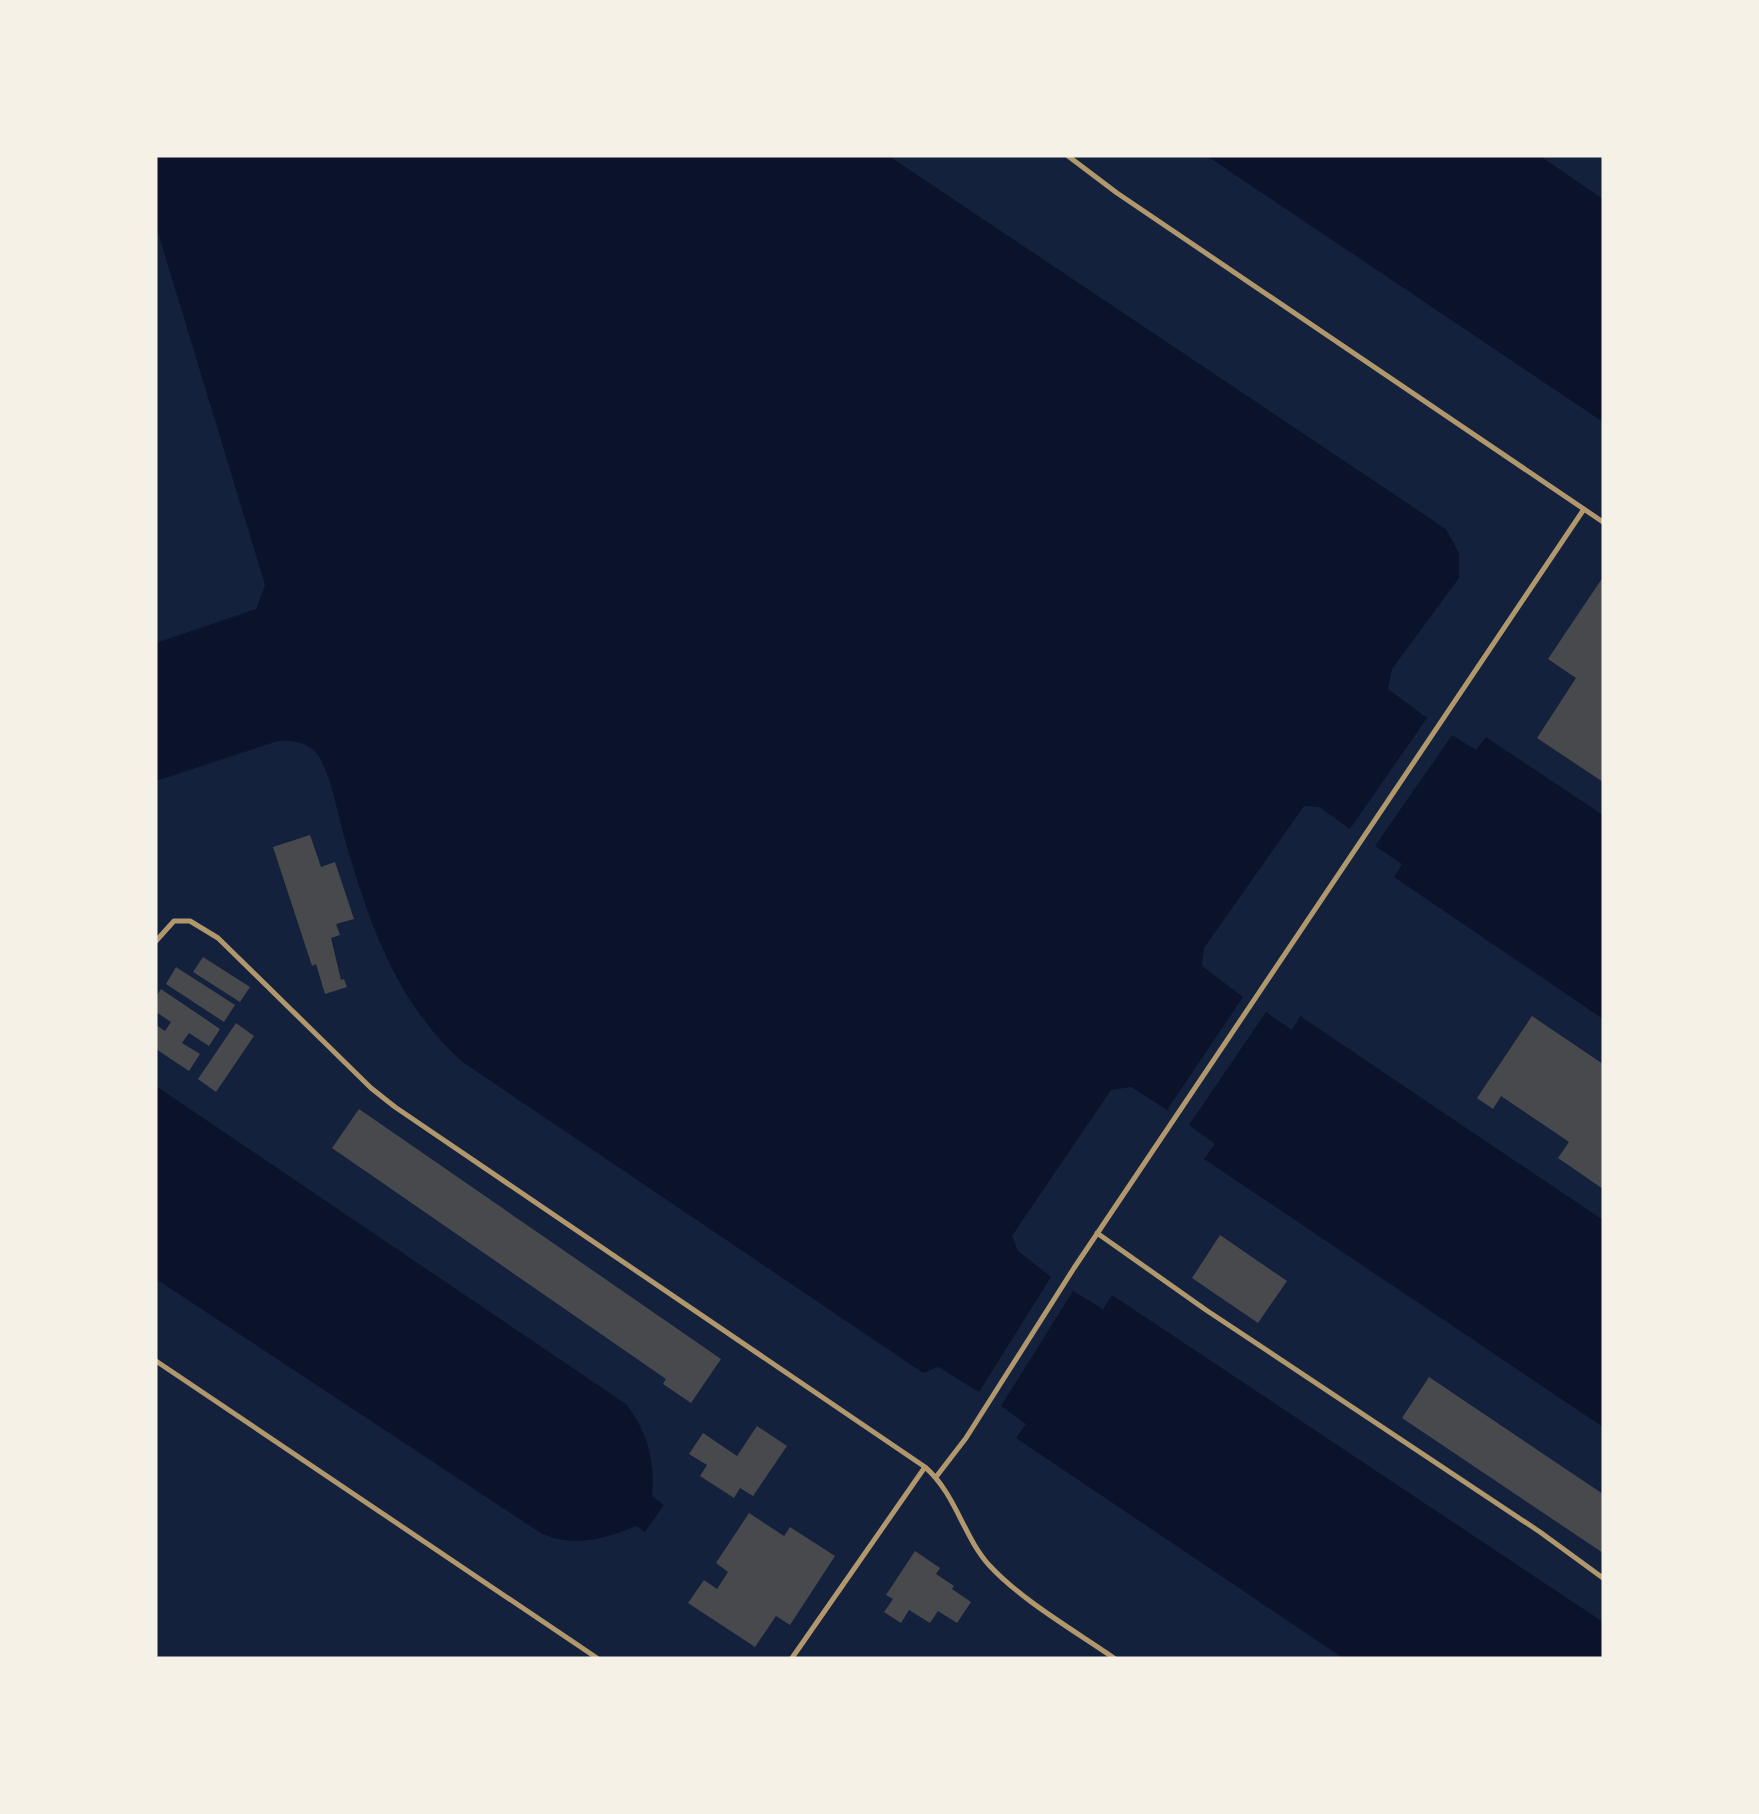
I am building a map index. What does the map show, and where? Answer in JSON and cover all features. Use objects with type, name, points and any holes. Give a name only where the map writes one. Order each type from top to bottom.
[{"type":"lane","points":[[1068,156],[1117,193],[1603,522]]},
{"type":"lane","points":[[936,1477],[952,1459],[1063,1284],[1584,509]]},
{"type":"lane","points":[[156,941],[174,921],[182,920],[200,925],[230,948],[359,1076],[395,1107],[925,1467],[936,1477],[989,1565],[1026,1596],[1114,1658]]},
{"type":"lane","points":[[1097,1233],[1217,1317],[1540,1532],[1603,1578]]},
{"type":"lane","points":[[156,1362],[597,1658]]},
{"type":"lane","points":[[792,1658],[925,1467]]},
{"type":"water","points":[[156,156],[889,156],[1446,529],[1459,553],[1459,578],[1392,669],[1388,689],[1427,718],[1350,829],[1319,807],[1304,806],[1204,948],[1202,966],[1243,997],[1167,1110],[1131,1087],[1111,1090],[1012,1236],[1018,1251],[1051,1277],[979,1392],[938,1367],[923,1373],[464,1063],[421,1015],[388,961],[364,902],[328,777],[320,758],[312,749],[296,742],[278,741],[156,781],[156,643],[256,609],[265,585],[156,226]]},
{"type":"water","points":[[1207,156],[1540,156],[1603,199],[1603,422]]},
{"type":"water","points":[[1452,735],[1476,750],[1486,737],[1603,815],[1603,1019],[1394,877],[1402,864],[1375,846]]},
{"type":"water","points":[[1266,1012],[1292,1030],[1300,1016],[1603,1220],[1603,1427],[1204,1159],[1215,1144],[1189,1125]]},
{"type":"water","points":[[156,1086],[626,1404],[645,1436],[651,1459],[652,1496],[664,1505],[645,1532],[636,1526],[600,1538],[576,1541],[563,1540],[539,1532],[156,1279]]},
{"type":"water","points":[[1073,1291],[1103,1309],[1112,1295],[1603,1622],[1603,1658],[1343,1658],[1016,1438],[1026,1424],[1001,1406]]},
{"type":"building","points":[[1603,577],[1603,782],[1537,738],[1576,678],[1548,659]]},
{"type":"building","points":[[310,835],[321,867],[335,862],[354,919],[336,924],[340,935],[331,938],[341,980],[344,979],[347,987],[325,994],[316,964],[312,966],[273,847]]},
{"type":"building","points":[[203,957],[250,987],[240,1002],[193,972]]},
{"type":"building","points":[[176,967],[235,1005],[224,1022],[166,984]]},
{"type":"building","points":[[161,989],[220,1029],[209,1046],[189,1033],[182,1043],[200,1054],[189,1071],[156,1049],[156,1025],[165,1031],[171,1022],[156,1012],[156,997]]},
{"type":"building","points":[[1532,1016],[1603,1064],[1603,1189],[1558,1158],[1569,1142],[1501,1096],[1493,1109],[1477,1098]]},
{"type":"building","points":[[236,1023],[254,1036],[216,1092],[198,1079]]},
{"type":"building","points":[[359,1109],[721,1359],[691,1403],[663,1384],[666,1379],[332,1148]]},
{"type":"building","points":[[1220,1235],[1287,1281],[1258,1323],[1192,1278]]},
{"type":"building","points":[[1429,1377],[1603,1494],[1603,1553],[1402,1418]]},
{"type":"building","points":[[757,1426],[787,1446],[753,1496],[740,1488],[734,1498],[700,1476],[707,1465],[689,1454],[703,1433],[737,1456]]},
{"type":"building","points":[[749,1513],[784,1536],[790,1527],[835,1556],[790,1625],[776,1616],[755,1647],[688,1603],[704,1580],[717,1589],[728,1572],[716,1563]]},
{"type":"building","points":[[915,1551],[940,1568],[936,1574],[971,1602],[957,1623],[938,1611],[930,1623],[909,1610],[901,1623],[884,1612],[893,1599],[886,1595]]}]
